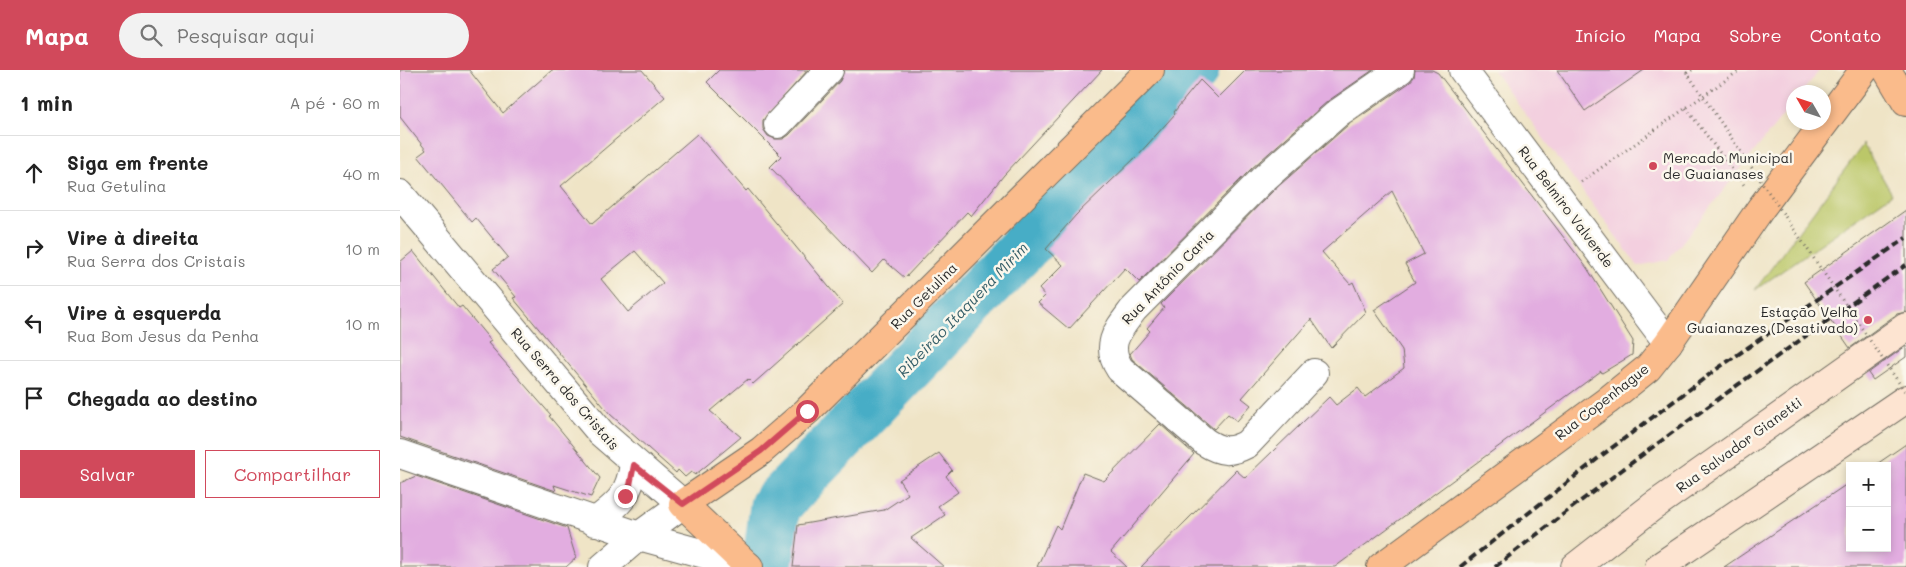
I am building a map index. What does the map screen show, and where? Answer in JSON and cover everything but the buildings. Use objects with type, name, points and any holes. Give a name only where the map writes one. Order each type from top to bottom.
[{"type":"main road","name":"Rua Getulina","points":[[683,504],[761,451],[807,411],[1150,70]]},
{"type":"main road","name":"Rua Copenhague","points":[[1381,567],[1607,402],[1648,368],[1668,343],[1761,208],[1864,70]]},
{"type":"main road","points":[[1887,70],[1906,102]]},
{"type":"main road","name":"Rua Salvador Gianetti","points":[[1575,567],[1668,496],[1906,327]]},
{"type":"main road","points":[[1659,567],[1906,399]]},
{"type":"main road","name":"Rua Serra dos Cristais","points":[[683,504],[749,566]]},
{"type":"street","points":[[778,124],[829,70]]},
{"type":"street","name":"Rua Antônio Caria","points":[[1314,373],[1246,444],[1233,452],[1219,451],[1205,442],[1120,369],[1114,360],[1112,347],[1118,329],[1132,310],[1262,180],[1338,113],[1400,70]]},
{"type":"street","name":"Rua Belmiro Valverde","points":[[1463,70],[1668,343]]},
{"type":"street","name":"Rua Serra dos Cristais","points":[[400,194],[601,434],[634,465],[683,504]]},
{"type":"street","points":[[402,457],[639,536],[749,566]]},
{"type":"street","points":[[595,522],[614,508],[625,496],[630,485],[634,465]]},
{"type":"street","points":[[603,567],[639,536],[683,504]]},
{"type":"path","points":[[1692,70],[1687,73],[1906,393]]},
{"type":"path","points":[[1559,197],[1740,70]]},
{"type":"path","points":[[1686,108],[1761,208]]},
{"type":"shaded area","name":"Mercado Municipal de Guaianases","points":[[1493,70],[1820,70],[1808,85],[1786,85],[1786,112],[1668,260],[1638,266]]},
{"type":"green space","points":[[1863,145],[1892,194],[1755,290]]},
{"type":"waterway","name":"Ribeirão Itaquera Mirim","points":[[767,567],[775,506],[1194,70]]},
{"type":"railway","points":[[1460,567],[1601,456],[1714,371],[1906,238]]},
{"type":"railway","points":[[1495,567],[1699,413],[1906,265]]},
{"type":"place","name":"Mercado Municipal de Guaianases","points":[[1653,166]]},
{"type":"place","name":"Estação Velha Guaianazes (Desativado)","points":[[1868,320]]},
{"type":"route","points":[[625,496],[630,485],[634,465],[683,504],[761,451],[807,411]]}]
